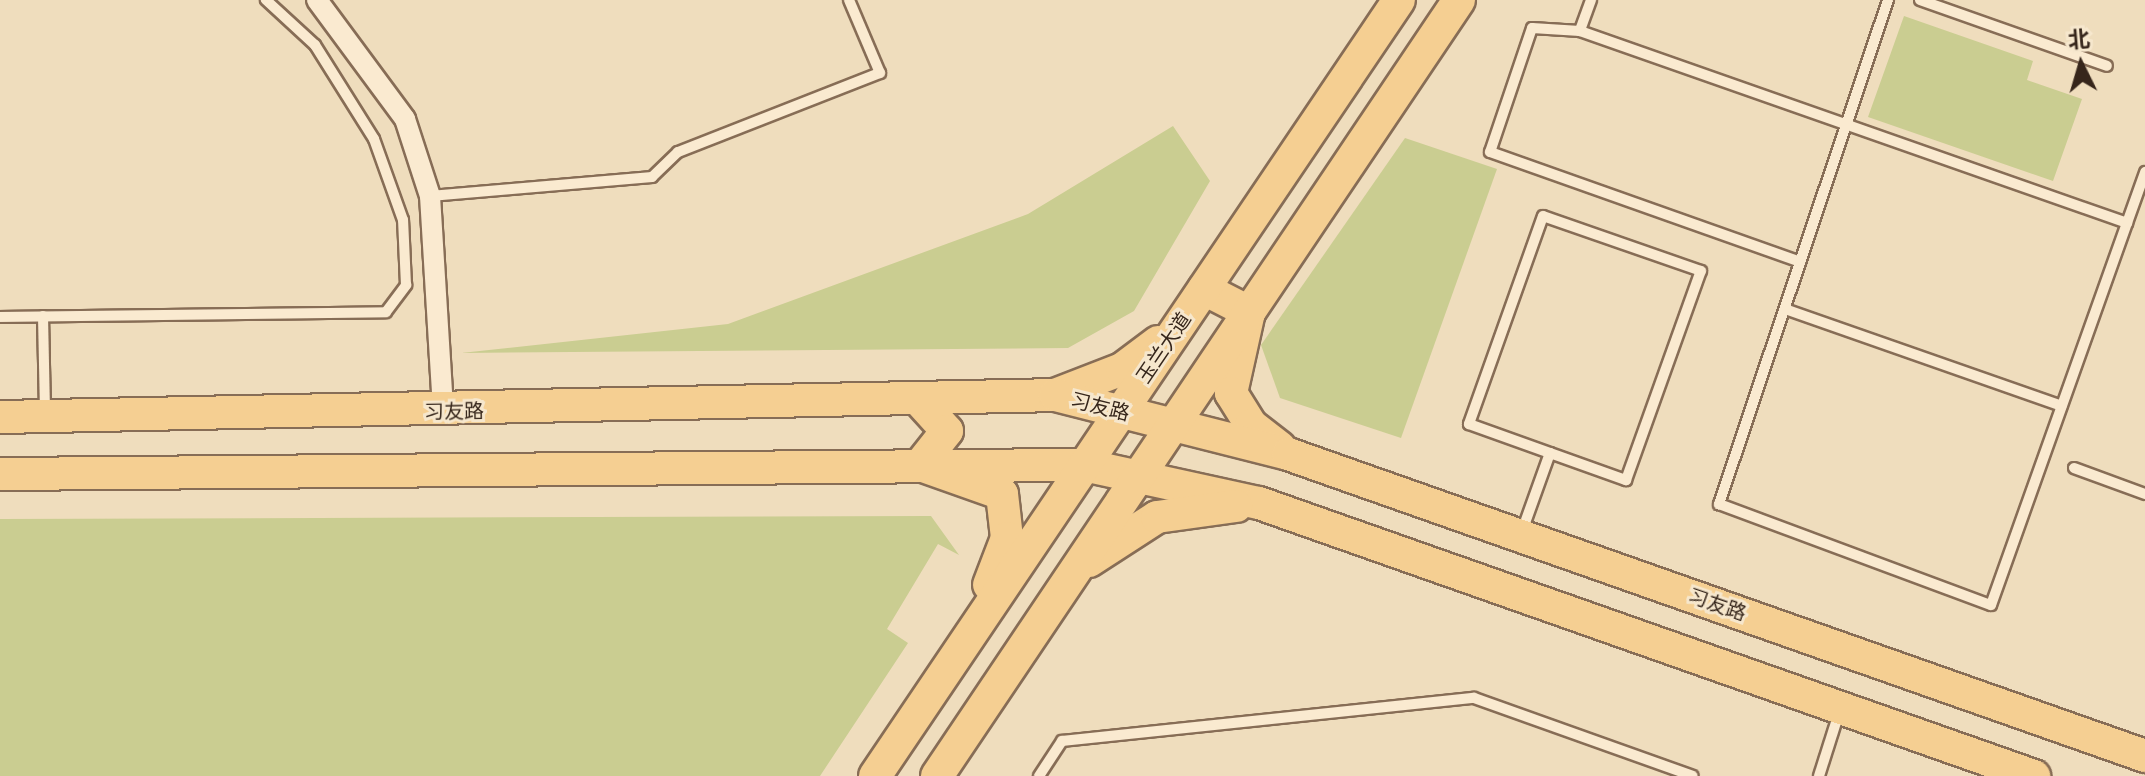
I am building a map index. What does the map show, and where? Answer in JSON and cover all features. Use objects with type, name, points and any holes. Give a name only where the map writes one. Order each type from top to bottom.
[{"type":"main road","name":"玉兰大道","points":[[875,776],[1399,0]]},
{"type":"main road","points":[[937,776],[1459,0]]},
{"type":"main road","points":[[1204,289],[1249,312]]},
{"type":"main road","points":[[1249,312],[1231,393],[1251,425],[1288,454]]},
{"type":"main road","points":[[1055,395],[1122,369],[1179,326]]},
{"type":"main road","name":"习友路","points":[[0,417],[443,411],[1055,395],[1288,454],[2145,756]]},
{"type":"main road","points":[[918,399],[947,431],[920,465]]},
{"type":"main road","points":[[920,465],[1002,494],[1007,538],[973,631]]},
{"type":"main road","points":[[0,474],[1084,465],[1259,503],[2034,776]]},
{"type":"main road","points":[[1076,569],[1157,517],[1259,503]]},
{"type":"main road","points":[[1000,591],[1042,621]]},
{"type":"street","points":[[317,0],[405,119],[430,196],[443,411]]},
{"type":"lane","points":[[0,317],[386,312],[406,285],[403,220],[374,139],[315,45],[266,0]]},
{"type":"lane","points":[[430,196],[652,177],[678,152],[880,73],[849,0]]},
{"type":"lane","points":[[1580,31],[1591,0]]},
{"type":"lane","points":[[1888,0],[1719,504],[1991,605],[2145,172]]},
{"type":"lane","points":[[1920,0],[2107,66]]},
{"type":"lane","points":[[1800,262],[1490,152],[1532,28],[1580,31],[2127,223]]},
{"type":"lane","points":[[1543,216],[1701,271],[1626,480],[1550,453],[1469,424],[1543,216]]},
{"type":"lane","points":[[1785,309],[2062,406]]},
{"type":"lane","points":[[43,316],[45,417]]},
{"type":"lane","points":[[1520,535],[1550,453]]},
{"type":"lane","points":[[2074,468],[2145,494]]},
{"type":"lane","points":[[1039,776],[1062,741],[1474,698],[1693,776]]},
{"type":"lane","points":[[1819,776],[1841,708]]},
{"type":"green space","points":[[1904,16],[2033,61],[2027,80],[2082,99],[2053,181],[1868,117]]},
{"type":"green space","points":[[1173,126],[1210,181],[1134,311],[1068,348],[461,353],[728,324],[1028,214]]},
{"type":"green space","points":[[1405,138],[1497,169],[1401,438],[1280,398],[1261,345]]},
{"type":"green space","points":[[931,516],[959,555],[938,544],[887,629],[908,643],[820,776],[0,776],[0,519]]}]
